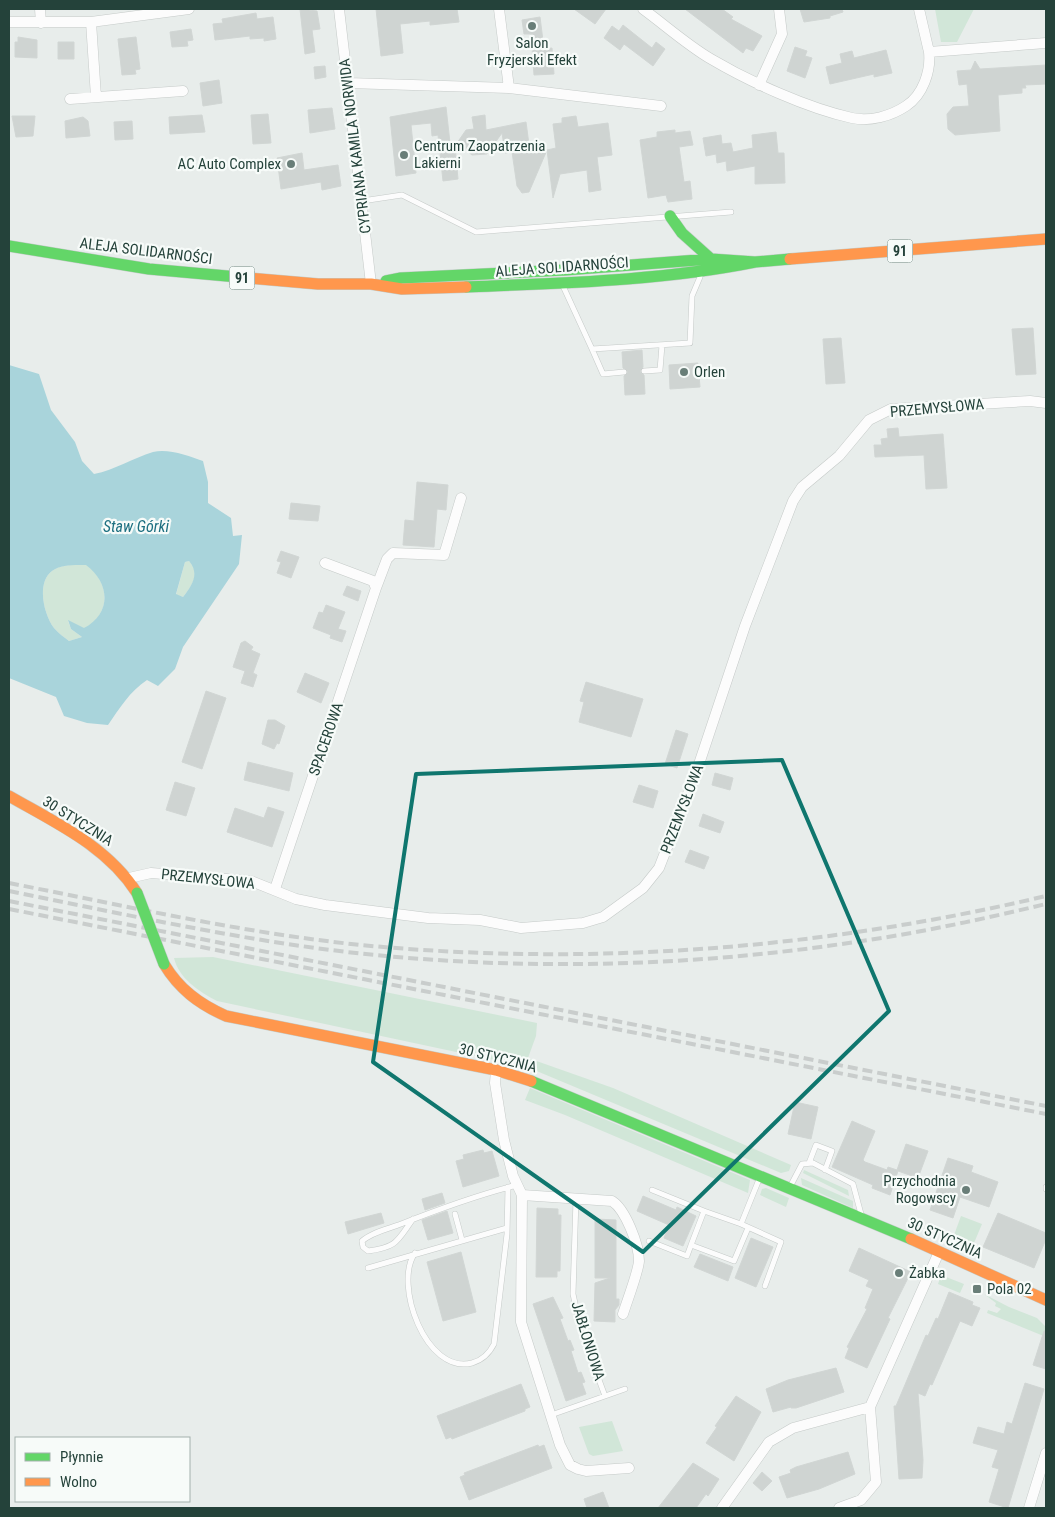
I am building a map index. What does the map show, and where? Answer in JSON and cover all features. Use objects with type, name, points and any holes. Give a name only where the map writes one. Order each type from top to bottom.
[{"type":"main road","points":[[670,216],[682,233],[711,259]]},
{"type":"main road","name":"ALEJA SOLIDARNOŚCI","points":[[9,246],[149,269],[318,284],[371,284],[402,289],[448,289],[701,273],[755,262],[1046,239]]},
{"type":"main road","name":"ALEJA SOLIDARNOŚCI","points":[[371,284],[401,278],[565,270],[711,259],[755,262]]},
{"type":"main road","name":"30 STYCZNIA","points":[[9,796],[110,857],[130,878],[164,964],[185,993],[206,1007],[226,1016],[496,1070],[573,1096],[788,1188],[861,1217],[1046,1300]]},
{"type":"street","points":[[40,9],[41,23]]},
{"type":"street","points":[[9,22],[91,22],[189,9]]},
{"type":"street","name":"CYPRIANA KAMILA NORWIDA","points":[[339,9],[371,284]]},
{"type":"street","points":[[499,9],[509,88]]},
{"type":"street","points":[[643,9],[709,58],[759,85],[853,118],[882,118],[904,107],[917,95],[923,86],[928,70],[929,52],[919,9]]},
{"type":"street","points":[[759,85],[782,34],[779,9]]},
{"type":"street","points":[[91,22],[96,97]]},
{"type":"street","points":[[929,52],[1046,43]]},
{"type":"street","points":[[348,83],[509,88],[661,106]]},
{"type":"street","points":[[70,99],[183,91]]},
{"type":"street","name":"PRZEMYSŁOWA","points":[[130,878],[151,873],[251,881],[296,899],[325,905],[428,918],[480,920],[520,928],[583,923],[603,917],[643,888],[659,868],[696,773],[744,626],[793,501],[802,487],[839,456],[869,420],[891,409],[1030,401],[1046,403]]},
{"type":"street","name":"SPACEROWA","points":[[275,889],[387,559],[393,554],[444,555],[461,498]]},
{"type":"street","points":[[325,563],[373,581],[376,588]]},
{"type":"street","points":[[496,1070],[495,1083],[513,1186],[522,1195],[612,1201],[620,1206],[632,1233],[639,1261],[623,1314]]},
{"type":"street","points":[[522,1195],[521,1322],[560,1445],[570,1465],[586,1471],[629,1468]]},
{"type":"street","points":[[839,1508],[861,1500],[876,1482],[870,1407],[940,1252]]},
{"type":"street","points":[[722,1508],[769,1442],[776,1437],[793,1428],[870,1407]]},
{"type":"street","points":[[1029,1508],[1046,1453]]},
{"type":"lane","points":[[362,201],[402,195],[476,232],[731,212]]},
{"type":"lane","points":[[592,349],[690,343],[692,296],[701,273]]},
{"type":"lane","points":[[561,283],[603,374],[624,372]]},
{"type":"lane","points":[[644,371],[660,370],[662,345]]},
{"type":"lane","points":[[788,1188],[799,1168],[809,1163],[816,1145],[832,1151],[825,1170]]},
{"type":"lane","points":[[809,1163],[853,1184],[861,1217]]},
{"type":"lane","points":[[741,1224],[760,1176]]},
{"type":"lane","points":[[413,1219],[399,1241],[394,1244],[368,1251],[363,1247],[362,1241],[366,1238],[413,1219],[446,1206],[513,1186],[494,1344],[490,1353],[481,1360],[462,1365],[448,1361],[436,1352],[421,1331],[411,1303],[408,1279],[409,1262],[416,1253]]},
{"type":"lane","points":[[652,1190],[741,1224],[781,1242],[765,1286]]},
{"type":"lane","name":"JABŁONIOWA","points":[[551,1415],[605,1396],[581,1331],[573,1294],[576,1198]]},
{"type":"lane","points":[[648,1241],[686,1256],[704,1211]]},
{"type":"lane","points":[[455,1214],[462,1240]]},
{"type":"lane","points":[[368,1268],[507,1228]]},
{"type":"lane","points":[[691,1245],[734,1261],[748,1228]]},
{"type":"lane","points":[[605,1396],[625,1389]]},
{"type":"highlighted area","points":[[782,760],[889,1011],[643,1252],[373,1062],[416,774]]},
{"type":"green space","points":[[935,9],[974,9],[957,42],[941,42]]},
{"type":"green space","points":[[189,561],[193,566],[195,575],[192,584],[183,597],[176,595],[185,562]]},
{"type":"green space","points":[[86,564],[100,580],[103,589],[103,606],[100,615],[84,629],[68,621],[71,629],[82,637],[69,641],[50,622],[43,599],[44,583],[47,576],[59,567]]},
{"type":"green space","points":[[213,957],[537,1023],[536,1036],[528,1058],[613,1088],[791,1165],[789,1171],[781,1173],[527,1067],[217,1001],[197,989],[185,978],[174,958]]},
{"type":"green space","points":[[530,1088],[750,1180],[748,1193],[565,1115],[525,1100]]},
{"type":"green space","points":[[804,1170],[848,1190],[849,1196],[803,1173]]},
{"type":"green space","points":[[801,1178],[853,1201],[853,1208],[802,1185]]},
{"type":"green space","points":[[766,1188],[789,1198],[786,1207],[760,1195],[762,1189]]},
{"type":"green space","points":[[961,1216],[982,1224],[974,1243],[954,1235]]},
{"type":"green space","points":[[941,1275],[964,1284],[960,1293],[938,1284]]},
{"type":"green space","points":[[984,1294],[1009,1307],[1037,1318],[1046,1327],[1046,1337],[987,1313],[988,1310],[997,1313],[1001,1309],[995,1306],[996,1303]]},
{"type":"green space","points":[[612,1421],[623,1451],[593,1456],[589,1454],[579,1427]]},
{"type":"water","name":"Staw Górki","points":[[9,365],[39,374],[51,410],[75,442],[82,461],[94,474],[159,451],[178,453],[203,461],[208,482],[208,503],[231,518],[233,536],[242,535],[239,564],[183,647],[175,669],[158,686],[147,680],[135,689],[108,725],[87,723],[64,716],[56,697],[9,678]],"holes":[[[189,561],[194,570],[194,579],[183,597],[176,594],[185,562]],[[86,565],[100,580],[103,589],[103,606],[100,614],[84,628],[68,620],[71,629],[82,637],[69,641],[50,622],[43,599],[44,583],[47,576],[60,567]]]},
{"type":"building","points":[[300,9],[317,11],[320,29],[312,30],[315,52],[305,54]]},
{"type":"building","points":[[376,9],[457,9],[459,22],[430,25],[430,21],[400,24],[403,53],[381,56]]},
{"type":"building","points":[[574,9],[606,9],[595,24]]},
{"type":"building","points":[[685,9],[722,9],[733,17],[731,19],[762,36],[753,51],[746,48],[743,53]]},
{"type":"building","points":[[800,9],[842,9],[843,12],[830,16],[830,18],[804,22]]},
{"type":"building","points":[[256,13],[257,19],[273,17],[276,39],[264,41],[264,38],[250,39],[250,36],[215,40],[213,24],[223,23],[222,19]]},
{"type":"building","points":[[540,17],[544,49],[552,48],[554,74],[534,75],[531,34],[524,34],[522,20]]},
{"type":"building","points":[[623,25],[652,48],[656,42],[665,49],[653,66],[624,44],[620,50],[604,38],[612,26],[619,31]]},
{"type":"building","points":[[191,29],[193,40],[187,41],[188,46],[172,47],[170,32]]},
{"type":"building","points":[[18,37],[37,40],[37,58],[15,57],[15,42],[18,42]]},
{"type":"building","points":[[136,37],[140,69],[135,70],[136,74],[122,75],[118,39]]},
{"type":"building","points":[[58,42],[74,42],[74,59],[58,59]]},
{"type":"building","points":[[795,47],[807,51],[805,56],[812,58],[805,78],[787,71]]},
{"type":"building","points":[[886,50],[892,73],[874,77],[874,74],[830,84],[826,67],[842,63],[840,54],[852,51],[854,58]]},
{"type":"building","points":[[975,61],[980,69],[1046,65],[1046,84],[1025,85],[1026,88],[1022,88],[1022,93],[998,95],[1000,131],[955,135],[948,129],[947,114],[953,107],[969,106],[967,84],[959,85],[957,71],[971,70]]},
{"type":"building","points":[[325,66],[326,77],[315,79],[314,67]]},
{"type":"building","points":[[219,80],[222,103],[203,106],[200,83]]},
{"type":"building","points":[[446,107],[451,152],[455,147],[458,179],[443,181],[438,135],[432,136],[431,123],[411,125],[416,173],[396,176],[390,117]]},
{"type":"building","points":[[332,108],[335,129],[310,133],[308,110]]},
{"type":"building","points":[[268,114],[271,143],[253,144],[251,115]]},
{"type":"building","points":[[202,115],[205,132],[170,134],[169,117]]},
{"type":"building","points":[[485,115],[486,130],[526,122],[530,152],[547,150],[529,192],[522,193],[517,186],[512,152],[505,153],[502,133],[487,154],[472,155],[457,143],[466,130],[474,129],[472,117]]},
{"type":"building","points":[[12,116],[35,116],[33,136],[16,137]]},
{"type":"building","points":[[576,116],[578,127],[608,123],[612,155],[597,157],[601,190],[589,192],[587,170],[560,174],[553,198],[547,150],[556,148],[553,124],[562,123],[562,118]]},
{"type":"building","points":[[83,117],[88,121],[90,136],[66,138],[65,121]]},
{"type":"building","points":[[132,121],[133,139],[115,140],[114,122]]},
{"type":"building","points":[[675,130],[675,133],[690,131],[693,145],[679,147],[684,182],[690,181],[692,199],[668,202],[666,195],[648,198],[640,140],[657,137],[657,132]]},
{"type":"building","points":[[776,132],[778,153],[784,153],[785,183],[755,184],[755,166],[727,171],[726,161],[717,163],[716,154],[706,156],[703,138],[721,135],[722,144],[731,143],[733,152],[753,148],[752,135]]},
{"type":"building","points":[[302,153],[304,170],[338,165],[341,186],[322,190],[321,182],[281,189],[277,158]]},
{"type":"building","points":[[1033,328],[1036,374],[1016,375],[1012,329]]},
{"type":"building","points":[[841,338],[845,383],[826,384],[823,339]]},
{"type":"building","points":[[642,350],[643,367],[640,372],[644,375],[645,394],[625,395],[624,376],[628,372],[623,368],[622,352]]},
{"type":"building","name":"Orlen","points":[[698,363],[700,387],[670,389],[669,365]]},
{"type":"building","points":[[898,428],[899,437],[943,434],[947,488],[926,489],[924,455],[875,457],[874,445],[882,445],[881,439],[888,438],[887,429]]},
{"type":"building","points":[[417,482],[448,485],[446,510],[437,509],[434,547],[403,545],[405,520],[414,521]]},
{"type":"building","points":[[291,503],[320,506],[318,521],[289,519]]},
{"type":"building","points":[[281,551],[299,557],[291,578],[277,573],[281,562],[277,561]]},
{"type":"building","points":[[347,586],[361,591],[358,601],[343,595]]},
{"type":"building","points":[[326,605],[345,612],[338,629],[346,631],[342,642],[330,638],[331,635],[313,628],[319,612],[323,613]]},
{"type":"building","points":[[245,641],[253,647],[251,650],[260,654],[253,673],[257,675],[253,687],[241,683],[245,671],[233,667],[241,643]]},
{"type":"building","points":[[305,673],[329,683],[321,703],[297,692]]},
{"type":"building","points":[[586,682],[643,699],[631,737],[579,722],[584,702],[580,701]]},
{"type":"building","points":[[206,691],[226,698],[202,769],[182,762]]},
{"type":"building","points":[[268,720],[275,720],[285,726],[279,744],[277,743],[274,749],[262,744]]},
{"type":"building","points":[[676,730],[688,734],[677,768],[665,764]]},
{"type":"building","points":[[248,762],[293,773],[289,791],[244,780]]},
{"type":"building","points":[[715,773],[733,778],[730,790],[712,785]]},
{"type":"building","points":[[175,782],[195,788],[186,816],[166,810]]},
{"type":"building","points":[[639,785],[658,791],[653,808],[633,802]]},
{"type":"building","points":[[268,807],[284,812],[272,847],[227,832],[235,808],[264,818]]},
{"type":"building","points":[[703,814],[724,822],[720,833],[699,826]]},
{"type":"building","points":[[690,850],[709,857],[704,869],[685,862]]},
{"type":"building","points":[[795,1102],[818,1107],[811,1139],[788,1134]]},
{"type":"building","points":[[852,1121],[875,1131],[863,1160],[865,1162],[887,1170],[888,1167],[897,1170],[906,1144],[928,1151],[918,1178],[898,1171],[890,1195],[872,1188],[873,1185],[832,1167]]},
{"type":"building","points":[[483,1150],[484,1153],[492,1151],[499,1176],[463,1187],[456,1161],[464,1159],[463,1155]]},
{"type":"building","name":"Przychodnia Rogowscy","points":[[948,1158],[973,1166],[971,1172],[998,1182],[989,1207],[960,1197],[953,1218],[930,1210]]},
{"type":"building","points":[[442,1193],[445,1203],[425,1210],[422,1199]]},
{"type":"building","points":[[643,1196],[676,1210],[677,1207],[696,1216],[683,1246],[664,1238],[669,1225],[637,1211]]},
{"type":"building","points":[[537,1208],[558,1209],[558,1215],[561,1215],[560,1271],[557,1271],[557,1277],[536,1277]]},
{"type":"building","points":[[447,1211],[453,1233],[428,1240],[422,1220]]},
{"type":"building","points":[[381,1213],[384,1223],[348,1234],[345,1222]]},
{"type":"building","points":[[998,1213],[1046,1233],[1046,1239],[1034,1268],[983,1247]]},
{"type":"building","points":[[595,1219],[616,1220],[616,1299],[619,1299],[619,1305],[615,1310],[615,1322],[594,1321],[595,1283],[610,1278],[595,1278]]},
{"type":"building","points":[[751,1238],[773,1247],[756,1287],[735,1278]]},
{"type":"building","points":[[859,1248],[911,1272],[888,1318],[890,1319],[867,1368],[845,1358],[849,1348],[847,1347],[867,1309],[865,1308],[873,1289],[866,1286],[869,1280],[849,1271]]},
{"type":"building","points":[[461,1252],[476,1312],[443,1321],[427,1262]]},
{"type":"building","points":[[700,1254],[733,1267],[728,1281],[694,1267]]},
{"type":"building","points":[[949,1292],[973,1302],[972,1305],[980,1308],[972,1326],[960,1321],[932,1385],[930,1384],[925,1396],[918,1393],[923,1460],[922,1478],[899,1479],[894,1406],[896,1406],[926,1335],[928,1336],[936,1318],[938,1319]]},
{"type":"building","points":[[553,1297],[563,1318],[560,1319],[568,1341],[570,1340],[574,1350],[571,1351],[578,1373],[581,1372],[585,1382],[582,1383],[586,1394],[566,1401],[533,1304]]},
{"type":"building","points":[[1044,1331],[1046,1331],[1046,1369],[1033,1365]]},
{"type":"building","points":[[836,1368],[844,1392],[796,1408],[791,1407],[773,1412],[766,1389],[788,1380]]},
{"type":"building","points":[[1025,1383],[1044,1389],[1008,1508],[989,1502],[999,1469],[992,1467],[998,1450],[973,1443],[978,1427],[1004,1434],[1007,1422],[1012,1424]]},
{"type":"building","points":[[521,1384],[530,1407],[525,1409],[525,1411],[452,1439],[451,1437],[446,1439],[437,1416]]},
{"type":"building","points":[[736,1396],[761,1412],[734,1461],[706,1443],[717,1427],[715,1426]]},
{"type":"building","points":[[538,1445],[539,1447],[544,1445],[552,1468],[469,1500],[460,1477],[465,1475],[464,1473]]},
{"type":"building","points":[[848,1452],[855,1474],[819,1489],[787,1498],[779,1477],[791,1473],[790,1470],[796,1467]]},
{"type":"building","points":[[693,1463],[719,1479],[708,1496],[706,1494],[696,1508],[658,1508]]},
{"type":"building","points":[[762,1472],[772,1481],[762,1491],[753,1483]]},
{"type":"building","points":[[603,1492],[609,1508],[587,1508],[584,1499]]},
{"type":"railway","points":[[9,883],[185,918],[317,940],[448,951],[534,954],[706,949],[791,941],[877,929],[1046,896]]},
{"type":"railway","points":[[9,891],[182,926],[312,948],[418,959],[543,964],[669,961],[793,950],[903,934],[1046,904]]},
{"type":"railway","points":[[9,901],[1046,1106]]},
{"type":"railway","points":[[9,909],[1046,1114]]},
{"type":"traffic: fast","points":[[670,216],[682,233],[711,259]]},
{"type":"traffic: fast","points":[[9,246],[149,269],[238,277]]},
{"type":"traffic: fast","points":[[386,281],[401,278],[565,270],[711,259],[755,262],[790,259]]},
{"type":"traffic: fast","points":[[466,287],[647,277],[755,262]]},
{"type":"traffic: fast","points":[[137,893],[164,964]]},
{"type":"traffic: fast","points":[[531,1081],[911,1239]]},
{"type":"traffic: slow","points":[[790,259],[1046,239]]},
{"type":"traffic: slow","points":[[238,277],[318,284],[371,284],[402,289],[466,287]]},
{"type":"traffic: slow","points":[[9,796],[62,826],[96,849],[125,876],[137,893]]},
{"type":"traffic: slow","points":[[164,964],[176,981],[190,995],[226,1016],[496,1070],[531,1081]]},
{"type":"traffic: slow","points":[[911,1239],[1046,1300]]},
{"type":"place","name":"Salon Fryzjerski Efekt","points":[[532,26]]},
{"type":"place","name":"Centrum Zaopatrzenia Lakierni","points":[[404,155]]},
{"type":"place","name":"AC Auto Complex","points":[[291,164]]},
{"type":"place","name":"Orlen","points":[[684,372]]},
{"type":"place","name":"Przychodnia Rogowscy","points":[[966,1190]]},
{"type":"place","name":"Żabka","points":[[899,1273]]},
{"type":"place","name":"Pola 02","points":[[977,1289]]}]
